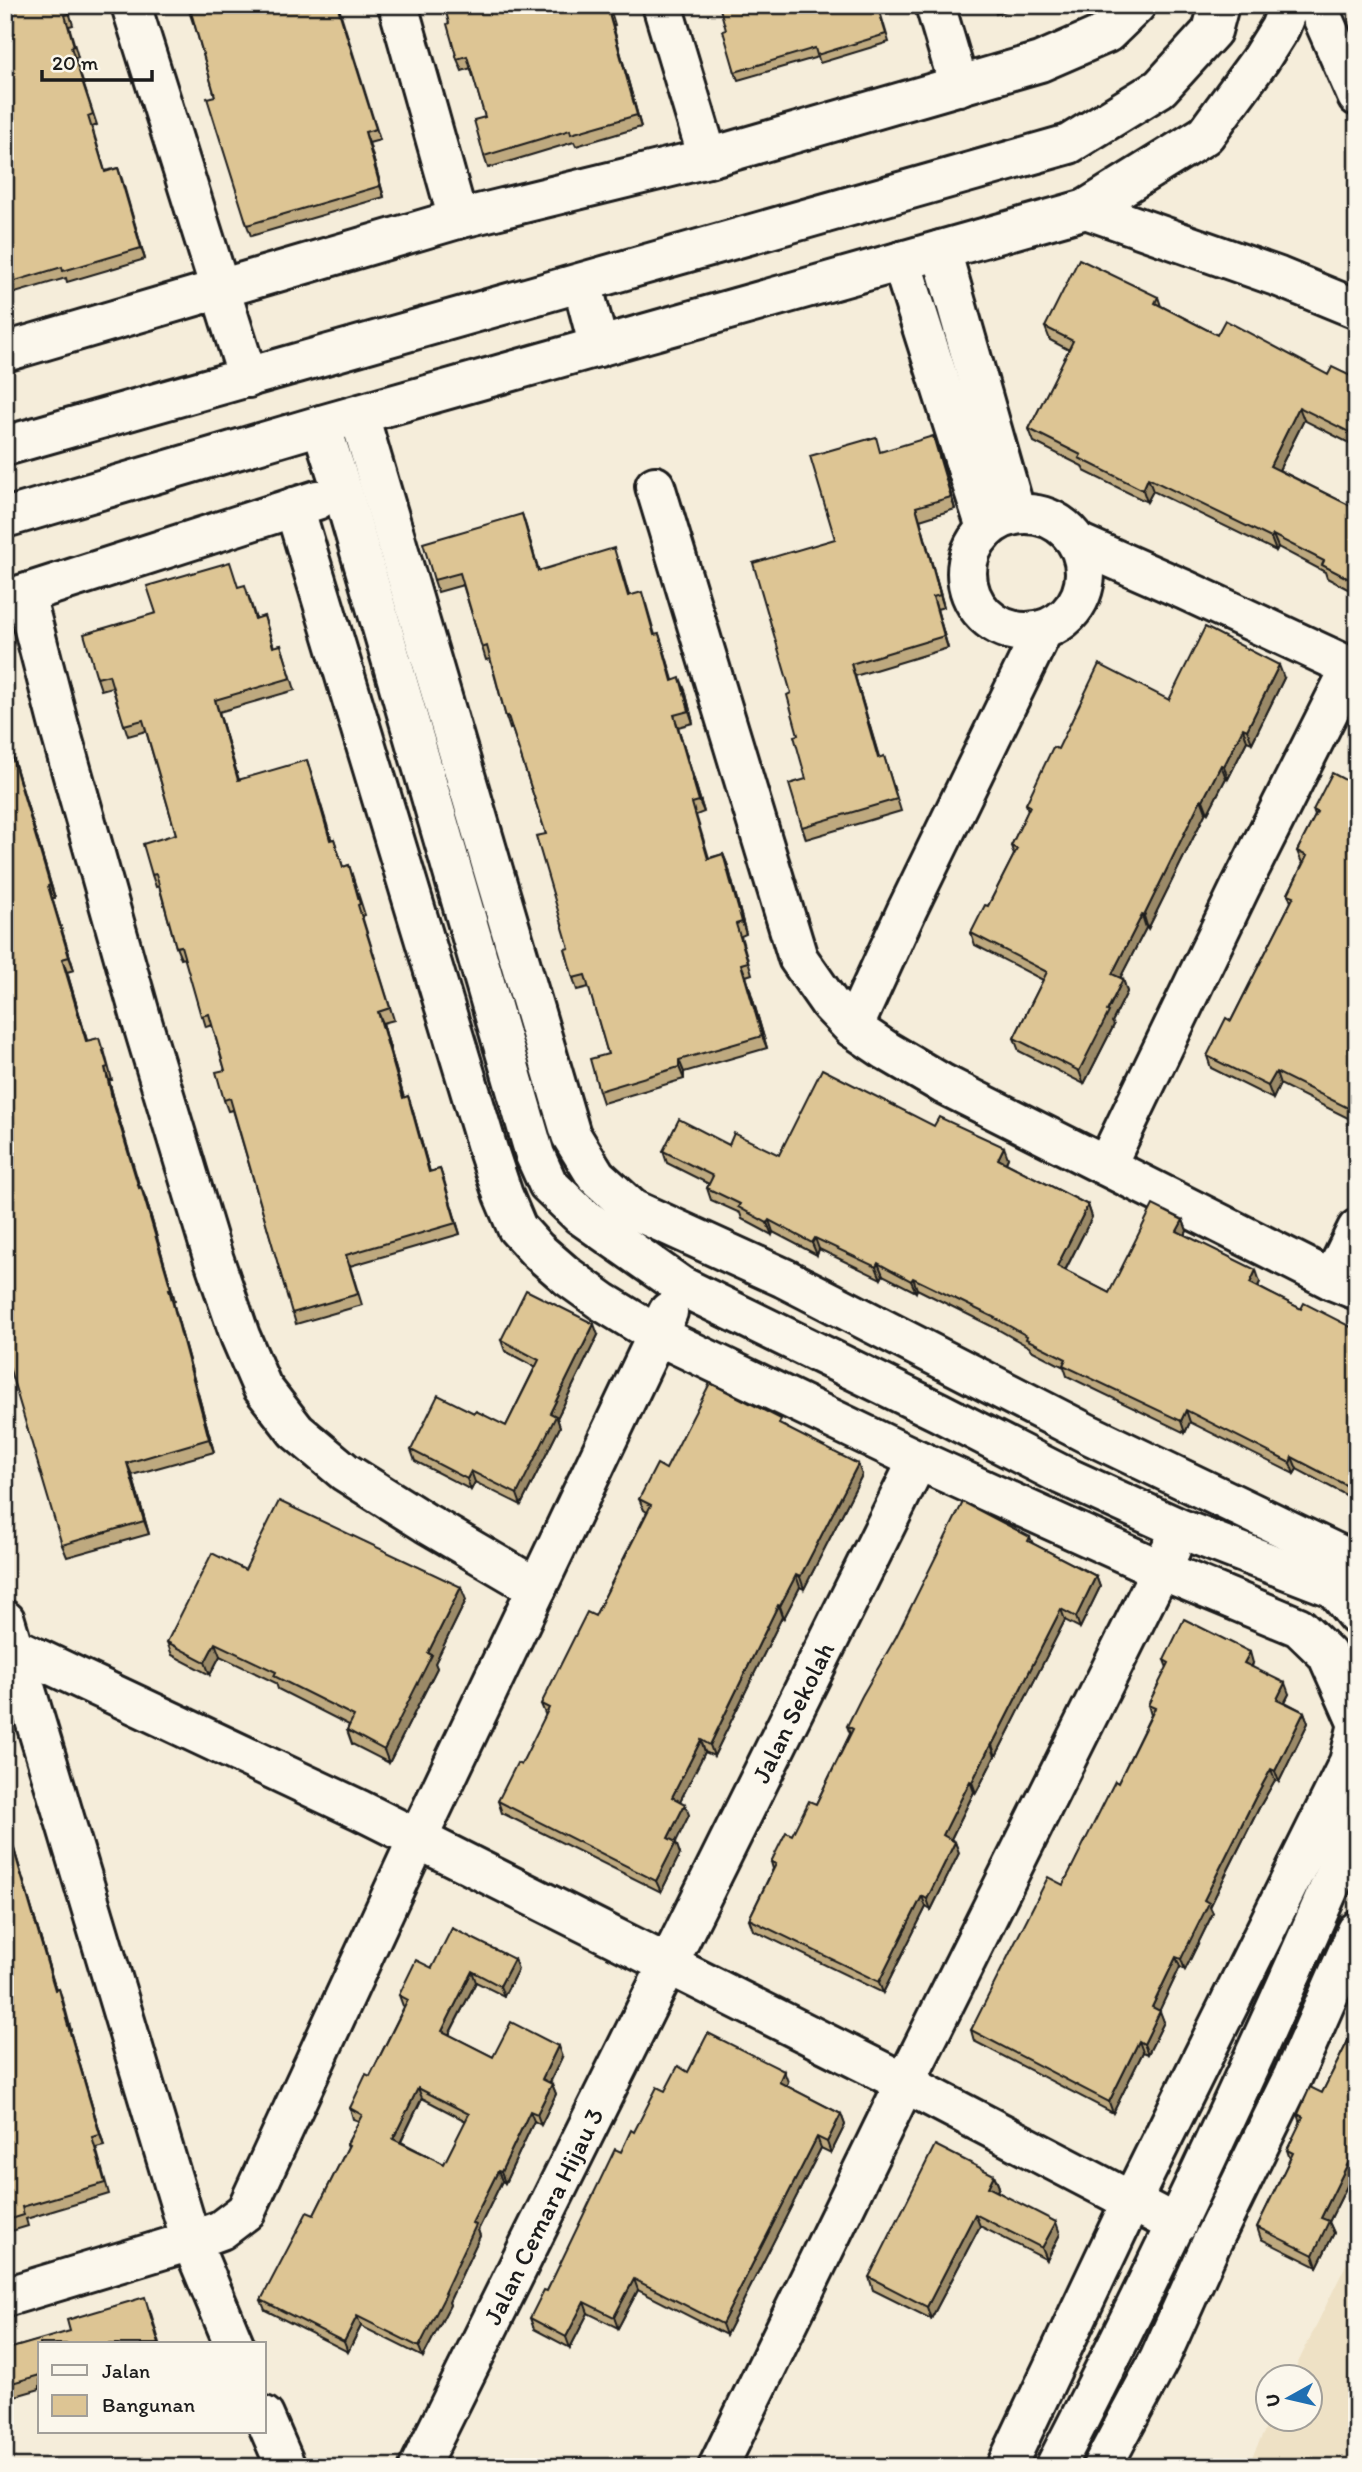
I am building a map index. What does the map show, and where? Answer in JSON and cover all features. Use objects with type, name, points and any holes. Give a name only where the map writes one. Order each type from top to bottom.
[{"type":"street","points":[[131,5],[248,378]]},
{"type":"street","points":[[398,5],[458,219]]},
{"type":"street","points":[[662,5],[708,158]]},
{"type":"street","points":[[935,5],[959,86]]},
{"type":"street","points":[[5,352],[458,219],[708,158],[1040,62],[1107,33],[1136,5]]},
{"type":"street","points":[[5,446],[1069,144],[1160,88],[1212,31],[1219,5]]},
{"type":"street","points":[[5,518],[321,425],[1086,209],[1205,135],[1260,61],[1280,28],[1289,5]]},
{"type":"street","points":[[1317,5],[1357,96]]},
{"type":"street","points":[[1086,209],[1279,277],[1357,309]]},
{"type":"street","points":[[941,250],[1001,521]]},
{"type":"street","points":[[901,261],[1001,521]]},
{"type":"street","points":[[582,283],[599,346]]},
{"type":"street","points":[[359,415],[576,1144],[596,1177],[632,1209],[784,1278],[1086,1433],[1357,1563]]},
{"type":"street","points":[[321,425],[536,1155],[548,1184],[580,1215],[681,1286],[1062,1475],[1181,1529],[1334,1588],[1357,1616]]},
{"type":"street","points":[[379,482],[15,597],[59,726],[147,1038],[212,1254],[262,1387],[296,1431],[345,1472],[426,1524],[537,1588]]},
{"type":"street","points":[[655,486],[798,958],[830,1004],[853,1028],[943,1084],[1344,1285],[1357,1229]]},
{"type":"street","points":[[294,507],[488,1150],[517,1228],[567,1276],[657,1335],[918,1460],[1159,1569],[1298,1626],[1327,1654],[1357,1722]]},
{"type":"street","points":[[1078,543],[1086,569],[1081,596],[1066,617],[1043,631],[1017,632],[992,622],[974,602],[967,576],[971,550],[1001,521],[1052,519],[1078,543],[1354,668],[1240,888],[1106,1166]]},
{"type":"street","points":[[853,1028],[907,910],[1043,631]]},
{"type":"street","points":[[427,780],[465,773]]},
{"type":"street","points":[[467,1076],[508,1059]]},
{"type":"street","points":[[5,2297],[222,2230],[246,2211],[417,1840],[657,1335],[681,1286],[709,1245]]},
{"type":"street","points":[[1062,1475],[1086,1433]]},
{"type":"street","name":"Jalan Sekolah","points":[[668,1965],[918,1460]]},
{"type":"street","points":[[718,2467],[905,2083],[1181,1529]]},
{"type":"street","points":[[8,1639],[905,2083],[1177,2225]]},
{"type":"street","points":[[8,1639],[191,2241],[233,2342]]},
{"type":"street","points":[[1006,2467],[1132,2200],[1349,1762],[1357,1728]]},
{"type":"street","points":[[1055,2467],[1177,2225],[1357,1824]]},
{"type":"street","points":[[1102,2467],[1159,2360],[1353,1941],[1312,1929]]},
{"type":"street","name":"Jalan Cemara Hijau 3","points":[[419,2467],[668,1965]]},
{"type":"street","points":[[266,2421],[286,2467]]},
{"type":"shaded area","points":[[1357,2242],[1357,2467],[1247,2467],[1263,2434],[1324,2434],[1324,2364],[1297,2364]]},
{"type":"building","points":[[5,5],[66,5],[69,14],[65,15],[74,46],[71,47],[93,114],[88,116],[105,172],[118,168],[141,248],[63,271],[62,267],[5,284]]},
{"type":"building","points":[[187,5],[337,5],[376,129],[365,132],[380,186],[247,225],[207,98],[215,96]]},
{"type":"building","points":[[444,5],[608,5],[637,115],[571,134],[570,130],[484,156],[474,120],[485,117],[467,56],[457,59]]},
{"type":"building","points":[[719,5],[877,5],[886,34],[817,55],[815,48],[735,72],[723,31],[726,30]]},
{"type":"building","points":[[1079,259],[1158,297],[1155,303],[1217,335],[1225,320],[1328,375],[1332,367],[1357,379],[1357,436],[1299,407],[1270,466],[1357,509],[1357,583],[1322,565],[1324,561],[1273,535],[1271,538],[1148,478],[1143,490],[1029,429],[1073,341],[1045,327]]},
{"type":"building","points":[[933,436],[951,497],[916,507],[940,595],[933,597],[944,636],[851,664],[878,758],[884,756],[897,799],[802,827],[789,784],[806,779],[794,736],[798,735],[787,695],[791,693],[753,563],[835,539],[810,456],[876,437],[880,452]]},
{"type":"building","points":[[522,514],[538,571],[614,548],[628,596],[642,592],[654,635],[659,634],[672,681],[680,678],[689,711],[674,715],[699,801],[692,803],[708,859],[723,854],[742,922],[736,924],[748,962],[741,964],[762,1036],[679,1060],[679,1067],[599,1091],[590,1059],[608,1054],[585,975],[573,978],[565,949],[569,948],[536,836],[546,834],[508,716],[506,717],[487,646],[482,648],[460,573],[434,580],[423,543]]},
{"type":"building","points":[[230,562],[238,587],[245,585],[255,619],[264,616],[273,647],[281,645],[291,678],[215,700],[238,780],[307,760],[330,840],[334,839],[343,867],[349,865],[360,904],[358,905],[390,1008],[378,1012],[403,1098],[408,1096],[429,1172],[440,1169],[456,1223],[346,1255],[358,1294],[292,1313],[230,1098],[224,1100],[216,1072],[225,1070],[209,1014],[201,1016],[181,946],[176,947],[156,874],[152,875],[143,844],[176,834],[143,720],[124,725],[109,675],[97,678],[84,634],[156,613],[147,586]]},
{"type":"building","points":[[1205,627],[1279,665],[1247,730],[1243,728],[1224,766],[1221,765],[1203,800],[1201,799],[1144,916],[1142,915],[1112,974],[1123,979],[1079,1071],[1014,1038],[1047,972],[971,933],[1017,849],[1011,846],[1030,806],[1026,804],[1053,747],[1058,749],[1099,664],[1169,700]]},
{"type":"building","points":[[5,733],[69,957],[62,959],[86,1041],[99,1038],[108,1067],[105,1068],[113,1102],[171,1289],[209,1439],[127,1463],[144,1521],[62,1545],[5,1350]]},
{"type":"building","points":[[1332,773],[1357,786],[1357,1101],[1352,1110],[1276,1072],[1268,1086],[1207,1056],[1226,1018],[1231,1021],[1294,896],[1288,894],[1307,856],[1297,851],[1317,812],[1313,810]]},
{"type":"building","points":[[822,1069],[934,1126],[939,1117],[1004,1147],[998,1159],[1088,1205],[1057,1266],[1109,1293],[1153,1205],[1183,1220],[1177,1231],[1256,1270],[1250,1283],[1301,1309],[1304,1303],[1357,1330],[1357,1491],[1292,1457],[1290,1463],[1186,1410],[1181,1421],[1063,1365],[1066,1359],[1026,1339],[1027,1336],[913,1278],[911,1281],[878,1263],[876,1267],[815,1238],[812,1243],[769,1220],[767,1223],[738,1207],[740,1204],[707,1188],[713,1176],[663,1151],[679,1119],[729,1145],[734,1133],[779,1155]]},
{"type":"building","points":[[526,1290],[594,1324],[550,1413],[556,1416],[517,1494],[471,1471],[467,1479],[411,1450],[438,1395],[506,1426],[539,1360],[501,1340]]},
{"type":"building","points":[[710,1383],[781,1419],[779,1424],[858,1464],[800,1577],[796,1575],[780,1606],[778,1605],[710,1745],[701,1740],[672,1797],[685,1804],[668,1838],[676,1842],[656,1881],[498,1801],[517,1763],[521,1765],[549,1708],[541,1704],[587,1612],[595,1616],[651,1505],[639,1499],[657,1464],[666,1469]]},
{"type":"building","points":[[279,1501],[461,1587],[428,1653],[432,1655],[384,1750],[347,1730],[354,1716],[274,1676],[276,1672],[215,1643],[205,1662],[167,1642],[212,1553],[245,1570]]},
{"type":"building","points":[[963,1502],[1030,1537],[1028,1541],[1096,1576],[1076,1617],[1061,1609],[943,1835],[955,1842],[927,1899],[922,1896],[879,1982],[749,1919],[776,1864],[771,1862],[786,1832],[792,1835],[809,1801],[816,1804],[853,1729],[847,1726],[896,1637]]},
{"type":"building","points":[[1184,1619],[1250,1652],[1244,1663],[1285,1683],[1277,1699],[1304,1712],[1275,1771],[1271,1769],[1255,1798],[1204,1900],[1209,1903],[1181,1959],[1176,1957],[1152,2007],[1160,2011],[1144,2044],[1139,2041],[1109,2102],[971,2030],[1048,1877],[1063,1885],[1115,1781],[1118,1783],[1155,1708],[1148,1705],[1169,1663],[1164,1660]]},
{"type":"building","points":[[5,1820],[55,1990],[59,1989],[100,2135],[92,2137],[105,2183],[22,2207],[24,2215],[5,2221]]},
{"type":"building","points":[[452,1928],[514,1959],[500,1986],[472,1971],[442,2031],[493,2057],[511,2022],[558,2046],[542,2079],[552,2084],[537,2114],[530,2111],[501,2172],[498,2171],[472,2223],[476,2225],[444,2293],[446,2294],[419,2347],[357,2316],[344,2342],[261,2300],[307,2212],[314,2215],[349,2145],[347,2144],[362,2115],[350,2108],[366,2074],[370,2076],[408,2000],[399,1995],[416,1960],[432,1968]],"holes":[[[418,2088],[469,2114],[444,2164],[393,2139]]]},
{"type":"building","points":[[1357,2023],[1357,2145],[1321,2218],[1329,2221],[1313,2255],[1257,2227],[1293,2153],[1287,2150],[1303,2117],[1298,2114],[1310,2087],[1322,2093]]},
{"type":"building","points":[[708,2033],[784,2071],[779,2082],[841,2114],[827,2142],[817,2137],[722,2324],[634,2279],[614,2317],[584,2302],[566,2337],[530,2318],[544,2290],[547,2291],[615,2149],[621,2152],[657,2087],[665,2091],[678,2066],[688,2072]]},
{"type":"building","points":[[935,2145],[994,2175],[988,2187],[1056,2222],[1042,2248],[975,2214],[927,2307],[869,2277]]},
{"type":"building","points":[[145,2297],[158,2342],[38,2342],[38,2376],[5,2385],[5,2350],[70,2331],[67,2320]]}]
